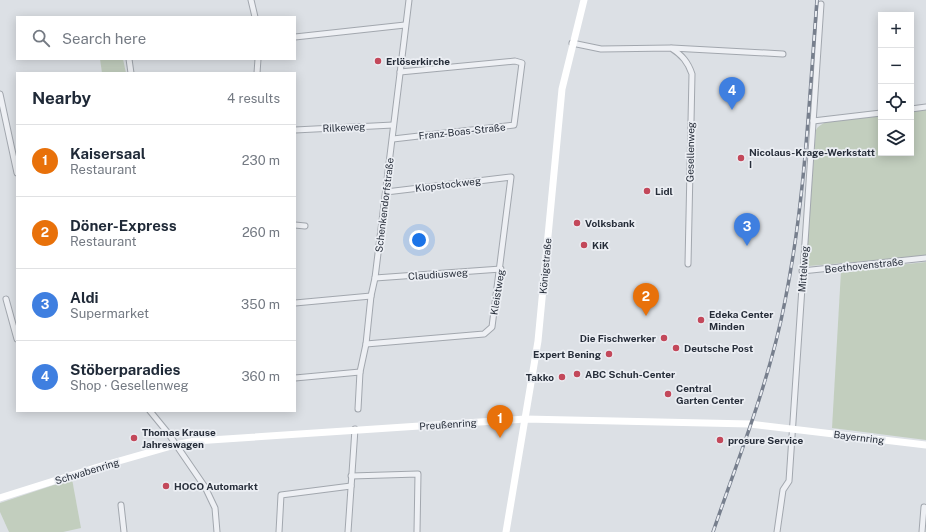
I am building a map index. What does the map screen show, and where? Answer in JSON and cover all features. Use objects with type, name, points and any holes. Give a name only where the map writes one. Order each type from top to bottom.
[{"type":"street","points":[[251,0],[255,16]]},
{"type":"street","name":"Schenkendorfstraße","points":[[358,410],[360,372],[366,344],[370,296],[375,278],[409,0]]},
{"type":"street","name":"Königstraße","points":[[506,532],[538,341],[562,89],[572,43],[584,0]]},
{"type":"street","name":"Mittelweg","points":[[777,532],[783,490],[789,481],[821,4]]},
{"type":"street","points":[[296,37],[405,25]]},
{"type":"street","points":[[572,43],[601,49],[671,48],[783,54]]},
{"type":"street","name":"Gesellenweg","points":[[671,48],[679,53],[688,62],[692,74],[688,264]]},
{"type":"street","points":[[129,60],[131,72]]},
{"type":"street","points":[[257,72],[258,60]]},
{"type":"street","name":"Franz-Boas-Straße","points":[[393,139],[514,125],[522,63],[515,61],[400,72]]},
{"type":"street","points":[[0,94],[16,168]]},
{"type":"street","points":[[914,109],[926,107]]},
{"type":"street","points":[[813,121],[878,113]]},
{"type":"street","name":"Rilkeweg","points":[[296,130],[393,125]]},
{"type":"street","name":"Klopstockweg","points":[[386,192],[511,177]]},
{"type":"street","name":"Kleistweg","points":[[366,344],[484,334],[492,327],[501,269],[511,177]]},
{"type":"street","points":[[296,225],[304,226]]},
{"type":"street","name":"Beethovenstraße","points":[[802,271],[926,258]]},
{"type":"street","name":"Claudiusweg","points":[[375,278],[501,269]]},
{"type":"street","points":[[296,303],[370,296]]},
{"type":"street","points":[[6,300],[16,335]]},
{"type":"street","points":[[296,378],[360,372]]},
{"type":"street","points":[[151,412],[212,500],[217,520],[217,532]]},
{"type":"street","name":"Preußenring","points":[[175,445],[202,441],[355,429],[525,419],[727,424],[793,429]]},
{"type":"street","points":[[348,532],[355,429]]},
{"type":"street","name":"Bayernring","points":[[793,429],[926,445]]},
{"type":"street","name":"Schwabenring","points":[[0,498],[175,445]]},
{"type":"street","points":[[351,476],[418,474],[416,532]]},
{"type":"street","points":[[279,532],[281,495],[351,486]]},
{"type":"street","points":[[121,505],[124,532]]},
{"type":"street","points":[[922,532],[924,507]]},
{"type":"green space","points":[[100,60],[123,60],[126,72],[102,72]]},
{"type":"green space","points":[[926,109],[926,256],[809,266],[806,261],[816,130],[820,125],[835,119],[878,114],[878,156],[914,156],[914,111]]},
{"type":"green space","points":[[926,262],[926,440],[832,428],[841,271]]},
{"type":"green space","points":[[72,479],[81,528],[63,532],[9,532],[0,512],[0,503]]},
{"type":"railway","points":[[713,532],[762,389],[779,330],[785,301],[792,264],[802,189],[817,0]]},
{"type":"place","name":"Erlöserkirche","points":[[378,61]]},
{"type":"place","name":"Stöberparadies","points":[[732,110]]},
{"type":"place","name":"Nicolaus-Krage-Werkstatt I","points":[[741,158]]},
{"type":"place","name":"Lidl","points":[[647,191]]},
{"type":"place","name":"Volksbank","points":[[577,223]]},
{"type":"place","name":"KiK","points":[[584,245]]},
{"type":"place","name":"Aldi","points":[[747,246]]},
{"type":"place","name":"Döner-Express","points":[[646,316]]},
{"type":"place","name":"Edeka Center Minden","points":[[701,320]]},
{"type":"place","name":"Die Fischwerker","points":[[664,338]]},
{"type":"place","name":"Deutsche Post","points":[[676,348]]},
{"type":"place","name":"Expert Bening","points":[[609,354]]},
{"type":"place","name":"ABC Schuh-Center","points":[[577,374]]},
{"type":"place","name":"Takko","points":[[562,377]]},
{"type":"place","name":"Central Garten Center","points":[[668,394]]},
{"type":"place","name":"Thomas Krause Jahreswagen","points":[[134,438]]},
{"type":"place","name":"Kaisersaal","points":[[500,438]]},
{"type":"place","name":"prosure Service","points":[[720,440]]},
{"type":"place","name":"HOCO Automarkt","points":[[166,486]]}]
